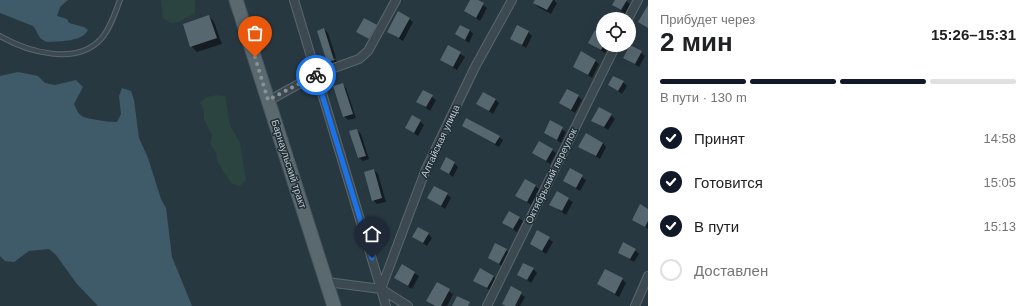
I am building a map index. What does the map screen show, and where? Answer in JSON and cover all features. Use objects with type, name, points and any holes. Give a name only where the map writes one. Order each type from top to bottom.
[{"type":"main road","name":"Барнаульский тракт","points":[[236,0],[334,306]]},
{"type":"street","points":[[294,0],[318,74],[386,306]]},
{"type":"street","points":[[268,100],[318,74],[359,59],[368,51],[396,0]]},
{"type":"street","name":"Алтайская улица","points":[[381,289],[426,169],[475,67],[512,0]]},
{"type":"street","points":[[632,12],[638,0]]},
{"type":"street","name":"Октябрьский переулок","points":[[487,306],[613,52]]},
{"type":"street","points":[[635,306],[648,276]]},
{"type":"street","points":[[327,282],[381,289],[408,306]]},
{"type":"lane","points":[[0,36],[12,43],[27,48],[70,55],[90,48],[101,38],[112,20],[120,0]]},
{"type":"green space","points":[[161,0],[195,0],[195,13],[179,22],[171,23],[163,18]]},
{"type":"green space","points":[[217,95],[225,96],[230,125],[240,143],[246,180],[240,186],[231,183],[217,161],[216,152],[210,144],[212,135],[204,119],[204,110],[200,102],[207,97]]},
{"type":"water","points":[[0,0],[68,0],[60,7],[57,16],[67,19],[69,23],[84,27],[88,30],[81,37],[76,39],[48,42],[44,41],[33,26],[0,13]]},
{"type":"water","points":[[18,72],[38,76],[45,83],[55,85],[76,80],[83,87],[74,104],[80,115],[85,118],[117,122],[121,114],[119,96],[122,88],[131,91],[134,100],[139,138],[148,158],[161,199],[166,208],[172,257],[192,306],[98,306],[77,284],[56,255],[49,249],[29,251],[14,262],[5,261],[0,256],[0,76]]},
{"type":"building","points":[[470,0],[478,0],[484,3],[476,18],[464,11]]},
{"type":"building","points":[[535,0],[553,0],[547,10],[533,3]]},
{"type":"building","points":[[615,0],[627,0],[621,10],[612,5]]},
{"type":"building","points":[[648,5],[648,28],[638,22]]},
{"type":"building","points":[[398,11],[410,18],[399,38],[387,32]]},
{"type":"building","points":[[209,15],[217,38],[190,47],[183,24]]},
{"type":"building","points":[[364,18],[377,25],[369,39],[356,32]]},
{"type":"building","points":[[460,25],[470,30],[465,40],[455,34]]},
{"type":"building","points":[[517,25],[529,31],[522,45],[510,39]]},
{"type":"building","points":[[324,28],[334,60],[327,62],[317,31]]},
{"type":"building","points":[[595,30],[596,30],[596,47],[588,43]]},
{"type":"building","points":[[448,45],[461,52],[453,67],[440,60]]},
{"type":"building","points":[[636,48],[642,51],[635,64],[623,58],[626,52],[636,52]]},
{"type":"building","points":[[581,51],[596,60],[588,75],[573,67]]},
{"type":"building","points":[[613,76],[624,81],[618,91],[608,85]]},
{"type":"building","points":[[343,83],[353,114],[343,117],[333,86]]},
{"type":"building","points":[[567,89],[579,95],[571,110],[559,103]]},
{"type":"building","points":[[423,90],[433,95],[426,107],[416,102]]},
{"type":"building","points":[[483,92],[496,99],[489,111],[476,104]]},
{"type":"building","points":[[599,107],[612,114],[604,127],[591,121]]},
{"type":"building","points":[[412,115],[421,120],[414,133],[405,128]]},
{"type":"building","points":[[466,118],[500,136],[495,144],[462,126]]},
{"type":"building","points":[[550,120],[563,127],[557,140],[544,133]]},
{"type":"building","points":[[357,129],[366,156],[358,158],[349,131]]},
{"type":"building","points":[[586,133],[603,143],[596,156],[578,147]]},
{"type":"building","points":[[539,141],[553,149],[546,161],[532,153]]},
{"type":"building","points":[[446,157],[455,162],[449,174],[440,169]]},
{"type":"building","points":[[570,168],[583,175],[576,188],[563,181]]},
{"type":"building","points":[[374,169],[382,198],[372,201],[364,172]]},
{"type":"building","points":[[525,179],[536,185],[527,202],[515,196]]},
{"type":"building","points":[[434,186],[448,193],[441,206],[427,198]]},
{"type":"building","points":[[557,191],[569,198],[562,211],[549,205]]},
{"type":"building","points":[[640,204],[648,209],[648,221],[645,227],[632,220]]},
{"type":"building","points":[[509,211],[520,217],[513,229],[502,223]]},
{"type":"building","points":[[418,227],[429,233],[423,243],[412,237]]},
{"type":"building","points":[[537,230],[550,237],[542,251],[530,244]]},
{"type":"building","points":[[623,242],[636,249],[630,259],[618,253]]},
{"type":"building","points":[[495,243],[507,249],[499,264],[488,258]]},
{"type":"building","points":[[523,263],[534,268],[527,280],[517,275]]},
{"type":"building","points":[[402,264],[415,272],[408,286],[394,278]]},
{"type":"building","points":[[480,268],[494,276],[487,288],[473,281]]},
{"type":"building","points":[[605,269],[623,278],[615,294],[597,284]]},
{"type":"building","points":[[437,282],[450,289],[441,306],[435,306],[426,301]]},
{"type":"building","points":[[511,286],[522,292],[515,306],[506,306],[502,304]]},
{"type":"building","points":[[457,296],[470,302],[468,306],[452,306]]},
{"type":"way so far","points":[[255,57],[268,100],[316,75]]},
{"type":"route","points":[[316,75],[318,74],[372,258]]}]
